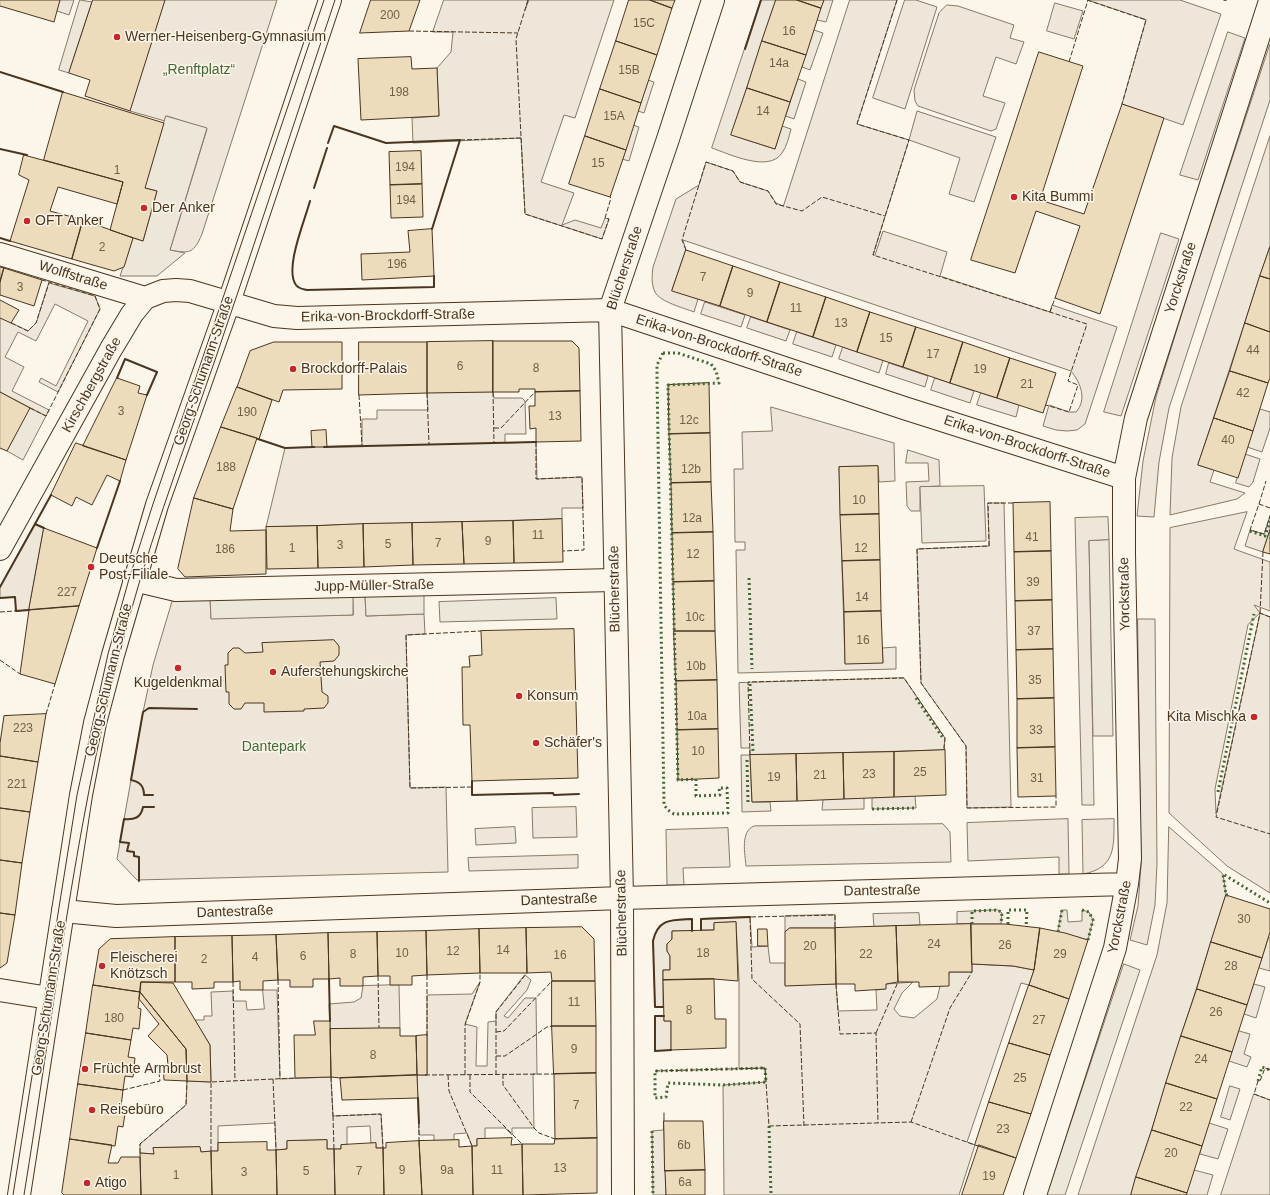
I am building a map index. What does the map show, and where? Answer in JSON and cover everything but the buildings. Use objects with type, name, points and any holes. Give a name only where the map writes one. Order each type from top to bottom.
[{"type":"street","name":"Georg-Schumann-Straße","points":[[19,1195],[81,795],[95,723],[112,655],[158,505],[229,302],[330,0]]},
{"type":"street","name":"Blücherstraße","points":[[623,1195],[622,898],[614,580],[610,310],[713,0]]},
{"type":"street","name":"Yorckstraße","points":[[1034,1195],[1115,948],[1127,884],[1130,859],[1124,562],[1124,478],[1136,418],[1270,1]]},
{"type":"street","name":"Wolffstraße","points":[[0,254],[145,298]]},
{"type":"street","points":[[145,298],[163,291],[176,290],[190,291],[229,302]]},
{"type":"street","name":"Kirschbergstraße","points":[[0,549],[111,349],[132,314],[145,298]]},
{"type":"street","name":"Erika-von-Brockdorff-Straße","points":[[229,302],[274,316],[297,318],[610,310],[904,408],[1124,478]]},
{"type":"street","name":"Jupp-Müller-Straße","points":[[134,580],[176,590],[614,580]]},
{"type":"street","name":"Dantestraße","points":[[63,911],[116,916],[622,898],[1127,884]]},
{"type":"street","points":[[0,990],[49,998]]},
{"type":"green space","points":[[60,0],[74,0],[69,15],[57,11]]},
{"type":"green space","points":[[80,0],[92,2],[69,73],[59,70]]},
{"type":"green space","name":"„Renftplatz“","points":[[165,0],[277,0],[202,234],[194,248],[187,252],[170,250],[207,129],[167,116],[165,121],[130,111]]},
{"type":"green space","points":[[444,0],[528,0],[525,10],[529,0],[614,0],[575,118],[564,115],[541,182],[574,193],[562,225],[575,220],[601,228],[605,218],[609,219],[602,239],[525,214],[521,138],[413,143],[412,118],[439,116],[437,68],[451,52],[453,32],[433,32]]},
{"type":"green space","points":[[761,0],[776,0],[732,135],[775,149],[782,126],[791,129],[787,144],[782,153],[776,159],[768,162],[748,160],[712,148]]},
{"type":"green space","points":[[824,0],[833,0],[826,22],[817,20]]},
{"type":"green space","points":[[850,0],[897,0],[857,124],[909,140],[873,255],[875,255],[883,231],[947,252],[940,276],[1050,312],[1052,305],[1117,327],[1085,424],[1077,430],[1056,430],[1043,426],[1049,405],[1069,412],[1076,412],[1079,407],[1082,397],[1080,386],[1071,371],[683,240],[686,250],[672,290],[698,299],[694,312],[667,302],[655,292],[652,283],[653,267],[676,199],[699,185],[706,162],[733,171],[740,182],[768,191],[776,203],[783,206]]},
{"type":"green space","points":[[905,0],[916,0],[937,7],[905,109],[873,98]]},
{"type":"green space","points":[[1088,0],[1180,0],[1221,14],[1183,125],[1122,104],[1146,20]]},
{"type":"green space","points":[[1055,3],[1083,11],[1074,39],[1047,31]]},
{"type":"green space","points":[[947,5],[958,6],[1014,25],[1010,38],[1024,42],[1016,64],[996,57],[983,96],[1005,103],[996,129],[991,131],[918,106],[915,101],[914,90],[939,13]]},
{"type":"green space","points":[[814,30],[823,33],[810,70],[802,67]]},
{"type":"green space","points":[[1228,32],[1245,38],[1198,180],[1180,175]]},
{"type":"green space","points":[[1270,44],[1270,100],[1169,408],[1159,462],[1154,517],[1137,516],[1143,461],[1156,397],[1195,271]]},
{"type":"green space","points":[[798,79],[806,82],[794,119],[786,116]]},
{"type":"green space","points":[[648,80],[654,82],[644,113],[638,111]]},
{"type":"green space","points":[[917,111],[996,137],[974,202],[949,194],[960,158],[909,140]]},
{"type":"green space","points":[[633,125],[639,127],[629,161],[622,159]]},
{"type":"green space","points":[[1270,136],[1270,246],[1198,465],[1214,470],[1210,482],[1245,493],[1237,499],[1170,515],[1172,458],[1181,407]]},
{"type":"green space","points":[[1161,233],[1179,239],[1121,416],[1104,412]]},
{"type":"green space","points":[[49,283],[95,296],[100,309],[58,392],[39,382],[41,378],[56,386],[88,321],[55,304],[36,341],[18,332],[5,357],[24,367],[12,391],[49,410],[46,416],[0,392],[0,317],[28,331],[36,323]]},
{"type":"green space","points":[[705,302],[745,315],[741,327],[701,314]]},
{"type":"green space","points":[[751,317],[790,330],[786,341],[747,328]]},
{"type":"green space","points":[[797,332],[836,345],[832,357],[793,344]]},
{"type":"green space","points":[[843,347],[883,360],[879,373],[839,359]]},
{"type":"green space","points":[[889,363],[928,376],[925,387],[886,374]]},
{"type":"green space","points":[[935,378],[974,391],[970,403],[931,390]]},
{"type":"green space","points":[[493,392],[494,398],[522,398],[525,401],[526,434],[505,434],[505,443],[536,442],[537,479],[582,477],[583,508],[562,508],[562,519],[266,527],[285,448],[362,445],[362,419],[377,419],[377,410],[428,410],[427,393]]},
{"type":"green space","points":[[981,393],[1019,405],[1016,417],[977,405]]},
{"type":"green space","points":[[771,407],[894,443],[895,481],[879,482],[878,466],[839,467],[845,663],[883,662],[882,648],[896,647],[896,669],[738,673],[736,550],[745,550],[745,542],[735,542],[734,469],[743,469],[742,432],[772,431]]},
{"type":"green space","points":[[1260,409],[1270,412],[1270,428],[1262,452],[1247,447]]},
{"type":"green space","points":[[908,450],[939,460],[940,486],[920,487],[920,511],[911,511],[907,506],[906,482],[929,481],[928,463],[906,463]]},
{"type":"green space","points":[[1245,454],[1260,459],[1253,482],[1249,487],[1236,483]]},
{"type":"green space","points":[[988,503],[1004,503],[1011,807],[967,808],[966,746],[921,683],[917,549],[989,546]]},
{"type":"green space","points":[[1247,512],[1234,549],[1270,562],[1270,611],[1254,605],[1260,613],[1270,617],[1270,893],[1227,866],[1169,813],[1170,528]],"holes":[[[1260,614],[1216,814],[1215,789],[1248,625]]]},
{"type":"green space","points":[[1270,516],[1270,530],[1263,552],[1245,546],[1250,530],[1264,534]]},
{"type":"green space","points":[[1108,517],[1109,540],[1089,541],[1094,805],[1082,805],[1075,518]]},
{"type":"green space","points":[[35,524],[44,528],[29,610],[16,611],[15,597],[0,598],[0,587]]},
{"type":"green space","name":"Dantepark","points":[[353,595],[365,595],[366,616],[424,614],[425,634],[406,635],[410,788],[446,787],[448,872],[137,880],[117,859],[143,712],[153,665],[173,598],[210,597],[211,618],[353,615]]},
{"type":"green space","points":[[1138,619],[1155,619],[1157,864],[1155,905],[1147,945],[1130,940],[1138,906],[1141,865]]},
{"type":"green space","points":[[904,678],[945,738],[945,750],[750,755],[750,748],[741,748],[739,683]]},
{"type":"green space","points":[[741,755],[750,755],[752,802],[770,802],[771,811],[742,812]]},
{"type":"green space","points":[[915,796],[916,808],[872,809],[872,798]]},
{"type":"green space","points":[[864,798],[864,809],[822,810],[823,800]]},
{"type":"green space","points":[[576,807],[577,837],[533,838],[532,808]]},
{"type":"green space","points":[[1068,819],[1069,874],[1059,874],[1059,857],[968,861],[967,823]]},
{"type":"green space","points":[[1114,819],[1114,838],[1111,854],[1102,867],[1083,874],[1082,820]]},
{"type":"green space","points":[[943,824],[950,832],[951,862],[746,866],[744,849],[745,838],[750,829],[754,826]]},
{"type":"green space","points":[[515,827],[516,843],[476,845],[475,829]]},
{"type":"green space","points":[[1169,827],[1223,874],[1226,895],[1131,1195],[1078,1195],[1157,955],[1167,903]]},
{"type":"green space","points":[[728,828],[730,867],[683,868],[684,885],[667,885],[666,830]]},
{"type":"green space","points":[[578,855],[578,868],[469,871],[468,858]]},
{"type":"green space","points":[[998,910],[1002,913],[1001,924],[957,924],[957,912]]},
{"type":"green space","points":[[1062,910],[1067,910],[1068,922],[1082,921],[1082,910],[1089,912],[1093,920],[1088,940],[1058,932]]},
{"type":"green space","points":[[919,913],[920,925],[874,927],[873,914]]},
{"type":"green space","points":[[835,915],[835,928],[790,928],[785,932],[785,916]]},
{"type":"green space","points":[[750,917],[752,947],[768,946],[770,963],[785,963],[785,985],[836,984],[838,1011],[877,1010],[876,990],[885,989],[886,984],[913,982],[902,993],[894,1009],[900,1016],[914,1018],[937,999],[940,986],[948,985],[949,972],[972,972],[972,964],[1013,966],[1034,970],[1029,985],[1021,983],[967,1142],[975,1145],[959,1195],[724,1195],[723,1085],[766,1082],[765,1068],[739,1069],[739,980],[736,922],[714,923],[714,930],[701,930],[701,919]]},
{"type":"green space","points":[[692,919],[692,931],[672,931],[672,939],[667,944],[667,951],[670,956],[670,970],[663,970],[663,1007],[655,1007],[653,941],[655,933],[662,924],[672,920]]},
{"type":"green space","points":[[1269,937],[1270,938],[1270,971],[1259,968]]},
{"type":"green space","points":[[525,975],[531,980],[527,990],[504,1016],[508,1018],[525,998],[536,998],[537,1074],[533,1074],[534,1128],[512,1128],[512,1135],[505,1128],[485,1128],[485,1139],[477,1139],[477,1146],[472,1146],[467,1133],[454,1134],[454,1141],[434,1141],[434,1135],[419,1135],[417,1075],[427,1075],[427,995],[472,994],[480,982],[465,1024],[477,1027],[476,1066],[487,1066],[488,1022],[496,1021],[496,1012]]},
{"type":"green space","points":[[1254,984],[1265,987],[1256,1018],[1244,1014]]},
{"type":"green space","points":[[399,985],[400,1028],[330,1029],[329,1004],[354,1002],[361,998],[363,986]]},
{"type":"green space","points":[[263,990],[277,990],[280,1079],[331,1077],[333,1116],[381,1114],[383,1148],[376,1148],[376,1144],[371,1144],[370,1126],[347,1127],[347,1145],[341,1145],[341,1149],[327,1149],[327,1140],[287,1141],[287,1149],[276,1150],[275,1123],[218,1126],[218,1151],[201,1152],[200,1147],[154,1148],[154,1154],[140,1153],[140,1144],[186,1105],[187,1081],[211,1082],[210,1045],[195,1020],[204,1020],[204,1016],[212,1016],[211,992],[233,991],[233,1001],[246,1001],[247,1010],[264,1009]]},
{"type":"green space","points":[[655,1016],[664,1016],[664,1021],[671,1021],[671,1050],[655,1051]]},
{"type":"green space","points":[[1239,1031],[1250,1034],[1244,1054],[1251,1057],[1247,1067],[1229,1061]]},
{"type":"green space","points":[[1230,1086],[1240,1089],[1230,1120],[1221,1117]]},
{"type":"green space","points":[[1254,1094],[1270,1100],[1270,1195],[1221,1195]]},
{"type":"green space","points":[[664,1113],[666,1195],[653,1195],[652,1131],[663,1130]]},
{"type":"green space","points":[[1209,1123],[1228,1129],[1218,1159],[1200,1154]]},
{"type":"green space","points":[[1194,1170],[1213,1175],[1207,1195],[1186,1195]]},
{"type":"shaded area","points":[[166,116],[207,128],[170,250],[185,253],[157,276],[120,276],[133,238],[143,241],[157,191],[145,188]]},
{"type":"shaded area","points":[[30,408],[46,416],[23,460],[7,451]]},
{"type":"shaded area","points":[[984,486],[986,541],[922,543],[920,487]]},
{"type":"shaded area","points":[[1109,540],[1113,736],[1093,736],[1089,541]]},
{"type":"shaded area","points":[[424,591],[424,614],[366,616],[365,595],[353,595],[353,615],[211,619],[210,597]]},
{"type":"shaded area","points":[[556,598],[557,619],[440,622],[439,602]]},
{"type":"shaded area","points":[[1124,964],[1140,970],[1065,1195],[1047,1195]]},
{"type":"tram line","points":[[13,1195],[77,795],[108,654],[129,579],[153,504],[324,0]]},
{"type":"tram line","points":[[24,1195],[77,857],[89,789],[119,656],[151,544],[215,360],[335,0]]},
{"type":"hedge","points":[[663,353],[678,353],[711,364],[716,371],[719,383],[668,385],[678,780],[696,779],[696,796],[720,795],[719,788],[727,788],[728,813],[674,814],[664,805],[657,378],[657,365],[663,353]]},
{"type":"hedge","points":[[1250,531],[1265,536],[1270,521]]},
{"type":"hedge","points":[[749,578],[752,669]]},
{"type":"hedge","points":[[1218,792],[1254,614]]},
{"type":"hedge","points":[[750,684],[753,751]]},
{"type":"hedge","points":[[916,698],[943,738]]},
{"type":"hedge","points":[[747,760],[748,803]]},
{"type":"hedge","points":[[872,809],[916,808]]},
{"type":"hedge","points":[[1228,895],[1226,895],[1223,874],[1270,903]]},
{"type":"hedge","points":[[972,924],[972,911],[998,910],[1002,913],[1001,924]]},
{"type":"hedge","points":[[1008,924],[1008,910],[1027,910],[1026,927]]},
{"type":"hedge","points":[[1058,932],[1062,910]]},
{"type":"hedge","points":[[1082,910],[1089,912],[1093,920],[1088,940]]},
{"type":"hedge","points":[[1258,1081],[1262,1067],[1270,1070]]},
{"type":"hedge","points":[[765,1068],[766,1082],[723,1085],[668,1083],[666,1097],[655,1098],[655,1071],[765,1068]]},
{"type":"hedge","points":[[769,1126],[771,1195]]},
{"type":"hedge","points":[[652,1131],[653,1195]]},
{"type":"fence","points":[[528,0],[516,39],[525,214],[602,239],[609,219],[605,218],[611,198],[610,197]]},
{"type":"fence","points":[[897,0],[857,124],[909,140],[873,255],[1087,324],[1068,381],[1078,385],[1069,412],[1046,405]]},
{"type":"fence","points":[[1087,0],[1146,20],[1122,104]]},
{"type":"fence","points":[[1069,62],[1088,0]]},
{"type":"fence","points":[[409,31],[518,33]]},
{"type":"fence","points":[[460,140],[521,138]]},
{"type":"fence","points":[[686,250],[682,240],[706,162],[733,171],[740,182],[768,191],[776,204],[802,211],[822,197],[885,216]]},
{"type":"fence","points":[[30,408],[46,416],[100,309],[95,296],[42,280]]},
{"type":"fence","points":[[11,323],[28,331],[36,323],[49,283]]},
{"type":"fence","points":[[1050,312],[1055,298]]},
{"type":"fence","points":[[493,392],[494,443]]},
{"type":"fence","points":[[494,428],[501,428],[535,392]]},
{"type":"fence","points":[[427,393],[429,444]]},
{"type":"fence","points":[[359,395],[362,445]]},
{"type":"fence","points":[[536,442],[536,479],[582,477],[584,550],[563,551]]},
{"type":"fence","points":[[1259,504],[1266,481]]},
{"type":"fence","points":[[1013,503],[988,503],[989,546],[917,549],[921,683],[966,746],[967,808],[1056,807],[1056,796]]},
{"type":"fence","points":[[1270,508],[1259,504],[1250,530],[1264,534],[1270,516]]},
{"type":"fence","points":[[1260,613],[1263,552]]},
{"type":"fence","points":[[0,612],[29,610]]},
{"type":"fence","points":[[1270,617],[1260,613],[1216,817],[1270,834]]},
{"type":"fence","points":[[472,787],[410,788],[406,635],[481,631]]},
{"type":"fence","points":[[0,660],[20,674]]},
{"type":"fence","points":[[750,755],[748,682],[904,678],[945,738],[945,750]]},
{"type":"fence","points":[[46,714],[55,684]]},
{"type":"fence","points":[[804,1126],[800,1024],[752,979],[750,917],[835,915],[835,928]]},
{"type":"fence","points":[[911,1122],[950,1008],[972,972]]},
{"type":"fence","points":[[465,1075],[465,1025],[480,982],[480,973]]},
{"type":"fence","points":[[496,1075],[496,1012],[527,973]]},
{"type":"fence","points":[[427,975],[427,1037]]},
{"type":"fence","points":[[378,976],[379,1028]]},
{"type":"fence","points":[[278,980],[280,1079]]},
{"type":"fence","points":[[496,1032],[504,1031],[552,981]]},
{"type":"fence","points":[[233,982],[235,1081]]},
{"type":"fence","points":[[876,1033],[898,982]]},
{"type":"fence","points":[[836,984],[840,1034],[876,1033],[878,1123]]},
{"type":"fence","points":[[496,1056],[505,1056],[547,1027],[552,1026]]},
{"type":"fence","points":[[123,1090],[160,1081],[158,1065],[163,1065]]},
{"type":"fence","points":[[655,1071],[765,1068],[769,1126],[911,1122],[975,1145]]},
{"type":"fence","points":[[1270,1070],[1265,1068],[1260,1081],[1258,1081],[1254,1094],[1270,1100]]},
{"type":"fence","points":[[503,1074],[503,1085],[534,1128],[539,1133],[555,1139]]},
{"type":"fence","points":[[425,1075],[554,1074]]},
{"type":"fence","points":[[448,1075],[449,1091],[472,1146]]},
{"type":"fence","points":[[470,1075],[470,1092],[522,1144]]},
{"type":"fence","points":[[331,1077],[333,1116],[381,1114],[383,1148]]},
{"type":"fence","points":[[211,1151],[211,1082],[295,1078]]},
{"type":"fence","points":[[273,1079],[276,1150]]},
{"type":"fence","points":[[140,1153],[140,1144],[186,1105],[187,1081]]},
{"type":"fence","points":[[333,1116],[334,1149]]},
{"type":"fence","points":[[419,1123],[419,1141]]},
{"type":"wall","points":[[745,49],[761,0]]},
{"type":"wall","points":[[0,72],[63,92]]},
{"type":"wall","points":[[328,143],[334,126],[386,143],[460,140],[432,229]]},
{"type":"wall","points":[[314,188],[327,148]]},
{"type":"wall","points":[[0,149],[27,155]]},
{"type":"wall","points":[[310,201],[300,232],[292,268],[293,278],[296,285],[301,289],[434,287],[434,276]]},
{"type":"wall","points":[[0,238],[10,241]]},
{"type":"wall","points":[[117,378],[125,359],[157,372],[147,395]]},
{"type":"wall","points":[[258,439],[285,448],[314,447]]},
{"type":"wall","points":[[324,447],[536,442]]},
{"type":"wall","points":[[97,548],[120,481]]},
{"type":"wall","points":[[35,524],[51,495]]},
{"type":"wall","points":[[0,587],[35,524],[44,528]]},
{"type":"wall","points":[[0,598],[15,597],[16,611],[29,610]]},
{"type":"wall","points":[[153,795],[144,795],[141,785],[131,780],[143,712],[149,708],[197,709]]},
{"type":"wall","points":[[472,781],[472,795],[553,793],[554,795],[579,794]]},
{"type":"wall","points":[[139,881],[139,857],[134,856],[134,852],[127,851],[129,843],[120,842],[124,819],[136,818],[141,814],[143,807],[154,807]]},
{"type":"wall","points":[[701,930],[701,919],[750,917]]},
{"type":"wall","points":[[663,1007],[655,1007],[653,941],[655,933],[662,924],[672,920],[692,919],[692,931]]},
{"type":"wall","points":[[329,979],[330,1021]]},
{"type":"wall","points":[[664,1016],[655,1016],[655,1051],[671,1050]]},
{"type":"wall","points":[[418,1098],[419,1123]]},
{"type":"place","name":"Werner-Heisenberg-Gymnasium","points":[[117,37]]},
{"type":"place","name":"Kita Bummi","points":[[1014,197]]},
{"type":"place","name":"Der Anker","points":[[144,208]]},
{"type":"place","name":"OFT Anker","points":[[27,221]]},
{"type":"place","name":"Brockdorff-Palais","points":[[293,369]]},
{"type":"place","name":"Deutsche Post-Filiale","points":[[91,567]]},
{"type":"place","name":"Kugeldenkmal","points":[[178,668]]},
{"type":"place","name":"Auferstehungskirche","points":[[273,672]]},
{"type":"place","name":"Konsum","points":[[519,696]]},
{"type":"place","name":"Kita Mischka","points":[[1254,717]]},
{"type":"place","name":"Schäfer's","points":[[536,743]]},
{"type":"place","name":"Fleischerei Knötzsch","points":[[102,966]]},
{"type":"place","name":"Früchte Armbrust","points":[[85,1069]]},
{"type":"place","name":"Reisebüro","points":[[92,1110]]},
{"type":"place","name":"Atigo","points":[[87,1183]]}]
